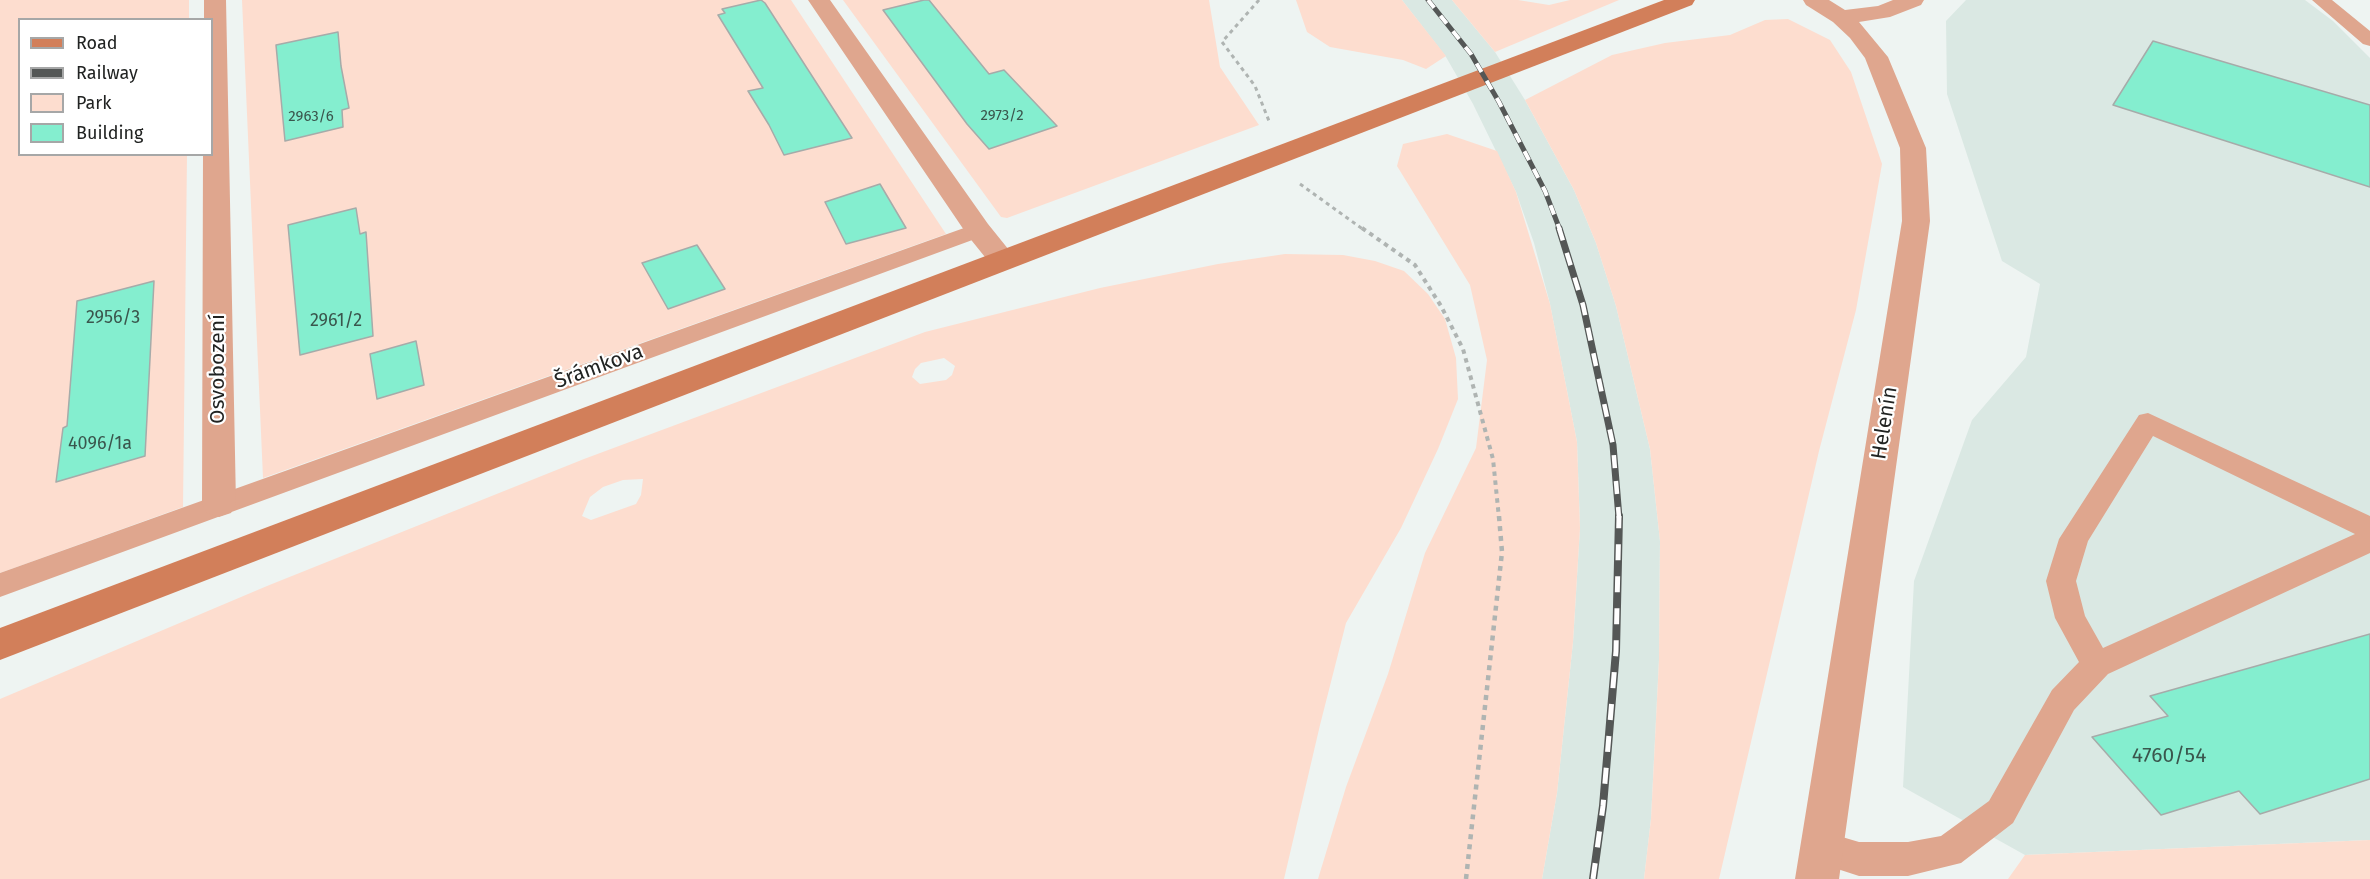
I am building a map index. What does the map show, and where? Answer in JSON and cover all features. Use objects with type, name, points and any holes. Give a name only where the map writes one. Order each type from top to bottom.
[{"type":"main road","points":[[0,644],[1684,0]]},
{"type":"street","name":"Osvobození","points":[[215,0],[219,504]]},
{"type":"street","points":[[819,0],[978,230],[1003,261]]},
{"type":"street","points":[[1827,8],[1882,12],[1913,0]]},
{"type":"street","name":"Helenín","points":[[1819,864],[1916,221],[1913,148],[1876,57],[1858,33],[1827,8]]},
{"type":"lane","points":[[2321,0],[2370,40]]},
{"type":"lane","name":"Šrámkova","points":[[219,504],[978,230]]},
{"type":"lane","points":[[2097,665],[2070,618],[2061,581],[2074,539],[2148,422],[2370,530]]},
{"type":"lane","points":[[0,585],[219,504]]},
{"type":"lane","points":[[1819,864],[1859,859],[1908,859],[1949,851],[2001,812],[2063,700],[2097,665],[2370,540]]},
{"type":"path","points":[[1259,0],[1222,42],[1255,86],[1282,152],[1303,188],[1415,265],[1441,306],[1463,349],[1493,459],[1502,552],[1466,879]]},
{"type":"shaded area","points":[[1402,0],[1452,0],[1495,52],[1525,100],[1574,190],[1596,243],[1616,306],[1650,449],[1660,541],[1659,660],[1651,819],[1644,879],[1542,879],[1557,793],[1573,642],[1580,528],[1577,442],[1550,304],[1534,243],[1516,192],[1473,104],[1446,57]]},
{"type":"shaded area","points":[[1966,0],[2305,0],[2333,21],[2370,58],[2370,840],[2025,855],[1903,787],[1914,581],[1972,420],[2026,357],[2040,284],[2002,261],[1947,94],[1946,21]]},
{"type":"green space","points":[[0,0],[189,0],[189,18],[18,18],[18,156],[187,156],[183,507],[0,573]]},
{"type":"green space","points":[[242,0],[791,0],[946,234],[263,478]]},
{"type":"green space","points":[[843,0],[1209,0],[1220,67],[1259,125],[1007,218],[1001,217]]},
{"type":"green space","points":[[1296,0],[1402,0],[1446,56],[1426,69],[1403,60],[1330,47],[1307,32]]},
{"type":"green space","points":[[1452,0],[1518,0],[1549,5],[1570,0],[1619,0],[1495,52]]},
{"type":"green space","points":[[1788,19],[1830,40],[1851,72],[1882,164],[1856,310],[1819,451],[1719,879],[1644,879],[1651,819],[1659,660],[1660,541],[1650,449],[1616,306],[1596,243],[1574,190],[1525,100],[1612,55],[1665,43],[1730,35],[1765,20]]},
{"type":"green space","points":[[1447,134],[1497,151],[1516,192],[1550,304],[1577,442],[1580,528],[1573,642],[1557,793],[1542,879],[1318,879],[1346,787],[1388,674],[1425,553],[1476,448],[1487,360],[1470,285],[1397,166],[1403,144]]},
{"type":"green space","points":[[1285,254],[1343,255],[1375,261],[1404,271],[1428,294],[1445,319],[1456,358],[1458,399],[1438,449],[1401,528],[1346,623],[1284,879],[0,879],[0,699],[267,586],[584,459],[925,332],[1100,288],[1218,264]],"holes":[[[944,358],[955,366],[952,375],[946,380],[920,384],[912,377],[915,369],[921,363]],[[643,479],[641,495],[636,504],[591,520],[582,516],[590,497],[603,487],[623,480]]]},
{"type":"green space","points":[[2370,840],[2370,879],[2008,879],[2025,855]]},
{"type":"building","points":[[761,0],[852,138],[784,155],[748,91],[763,88],[718,15],[725,13],[722,9]]},
{"type":"building","points":[[929,0],[989,74],[1004,70],[1057,126],[989,149],[967,124],[883,10]]},
{"type":"building","points":[[338,32],[341,66],[349,108],[342,110],[343,127],[285,141],[276,45]]},
{"type":"building","points":[[2153,41],[2370,105],[2370,187],[2113,105]]},
{"type":"building","points":[[880,184],[906,228],[846,244],[825,202]]},
{"type":"building","points":[[356,208],[360,234],[366,232],[373,336],[300,355],[288,225]]},
{"type":"building","points":[[697,245],[725,289],[668,309],[642,263]]},
{"type":"building","points":[[154,281],[145,456],[56,482],[63,428],[67,426],[77,301]]},
{"type":"building","points":[[416,341],[424,385],[377,399],[370,354]]},
{"type":"building","points":[[2370,634],[2370,779],[2260,814],[2239,791],[2161,815],[2092,737],[2168,716],[2150,696]]},
{"type":"railway","points":[[1428,0],[1471,54],[1499,102],[1545,191],[1560,230]]},
{"type":"railway","points":[[1559,228],[1583,305],[1613,445],[1619,518]]},
{"type":"railway","points":[[1593,879],[1603,806],[1616,651],[1619,518]]}]
